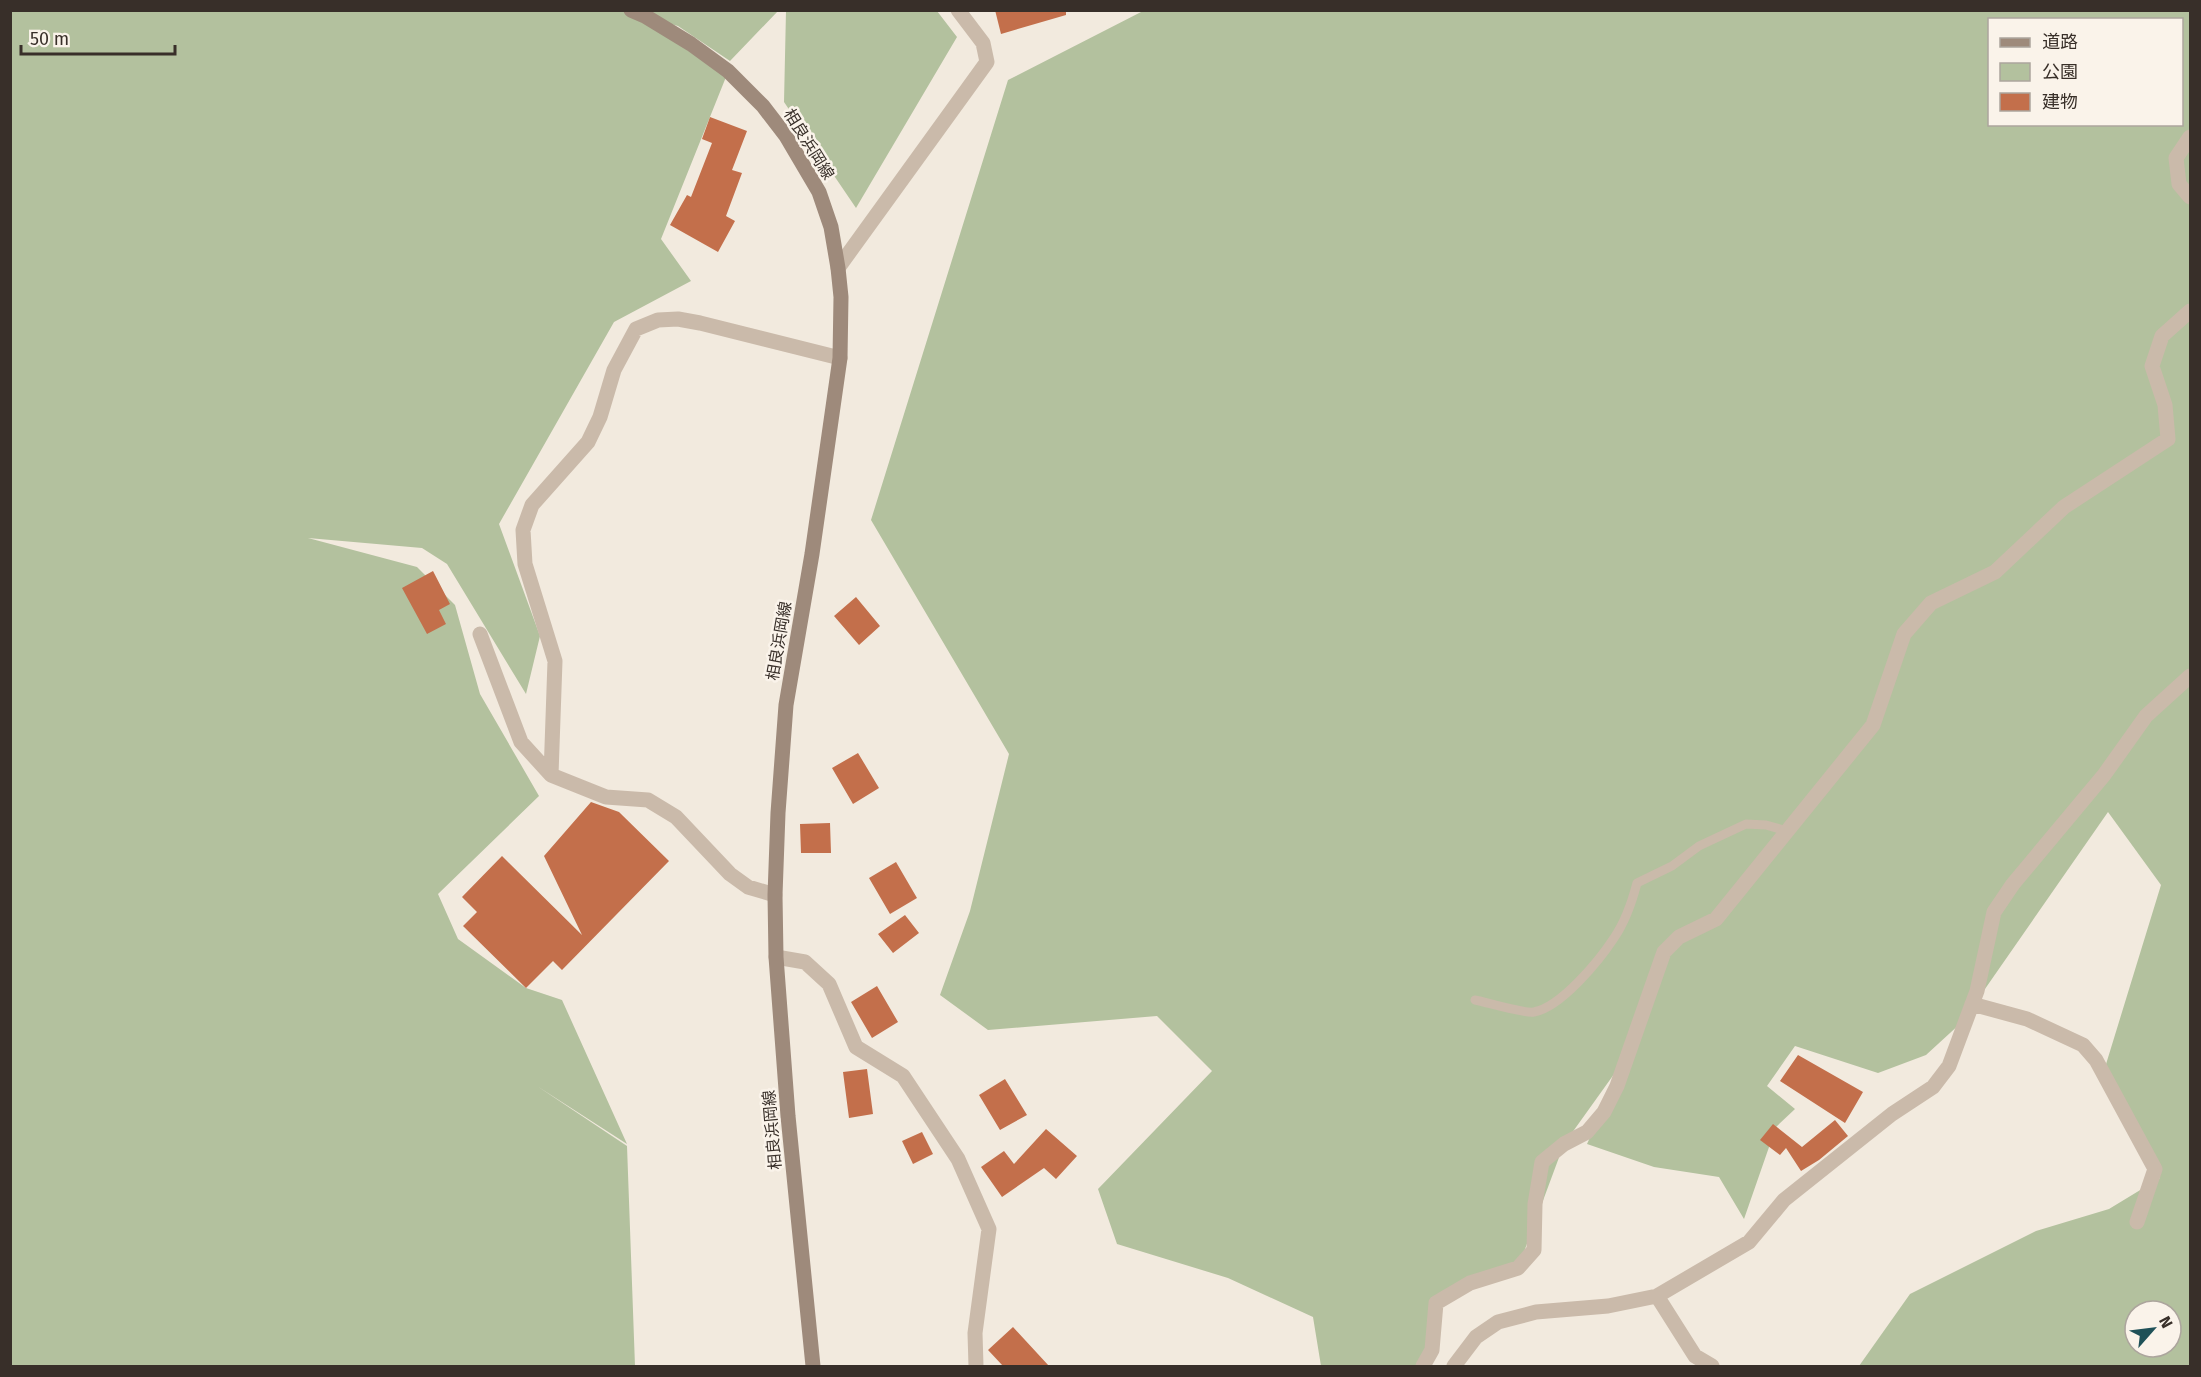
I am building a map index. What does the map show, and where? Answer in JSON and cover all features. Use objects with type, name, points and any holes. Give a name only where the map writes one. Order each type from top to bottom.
[{"type":"main road","name":"相良浜岡線","points":[[631,10],[692,44],[728,71],[763,106],[786,136],[819,192],[831,227],[842,297],[840,358],[812,554],[786,705],[775,896],[776,957],[788,1116],[813,1366]]},
{"type":"street","points":[[838,268],[987,62],[983,43],[958,10]]},
{"type":"street","points":[[2190,137],[2176,158],[2179,184],[2190,196]]},
{"type":"street","points":[[1423,1366],[1432,1350],[1436,1303],[1470,1283],[1518,1268],[1534,1250],[1535,1204],[1542,1162],[1563,1144],[1587,1132],[1604,1112],[1617,1086],[1664,952],[1679,937],[1716,919],[1873,725],[1904,634],[1931,603],[1995,572],[2064,507],[2168,439],[2165,405],[2152,366],[2162,336],[2190,310]]},
{"type":"street","points":[[551,776],[555,661],[525,564],[523,530],[532,505],[588,442],[600,417],[614,370],[636,329],[658,320],[700,323],[840,358]]},
{"type":"street","points":[[480,634],[521,742],[551,776],[606,797],[648,800],[676,817],[730,874],[748,887],[775,896]]},
{"type":"street","points":[[1454,1366],[1476,1337],[1498,1322],[1536,1312],[1608,1306],[1657,1296],[1749,1242],[1784,1200],[1892,1114],[1933,1087],[1949,1066],[1977,991],[1994,912],[2013,884],[2104,775],[2146,716],[2190,676]]},
{"type":"street","points":[[776,957],[805,962],[829,984],[856,1047],[903,1076],[958,1159],[989,1229],[975,1333],[976,1366]]},
{"type":"street","points":[[1972,1004],[2027,1019],[2083,1045],[2096,1060],[2155,1169],[2137,1222]]},
{"type":"street","points":[[1657,1296],[1695,1356],[1712,1366]]},
{"type":"lane","points":[[1475,1000],[1533,1013],[1561,999],[1614,938],[1632,901],[1637,883],[1672,866],[1699,846],[1746,824],[1766,825],[1787,831]]},
{"type":"green space","points":[[10,11],[622,11],[656,23],[730,67],[661,239],[691,281],[614,322],[499,524],[540,636],[526,694],[447,564],[422,548],[308,538],[417,567],[455,605],[480,694],[539,796],[438,894],[458,939],[526,988],[562,1000],[627,1144],[537,1086],[627,1146],[635,1366],[11,1366]]},
{"type":"green space","points":[[626,11],[778,11],[730,61],[678,26]]},
{"type":"green space","points":[[786,11],[937,11],[957,37],[856,208],[784,102]]},
{"type":"green space","points":[[1143,11],[2190,11],[2190,1366],[1859,1366],[1910,1294],[2036,1231],[2109,1209],[2160,1178],[2103,1074],[2161,885],[2108,812],[1962,1022],[1926,1055],[1878,1073],[1795,1046],[1767,1086],[1795,1109],[1776,1127],[1744,1219],[1719,1177],[1654,1167],[1587,1144],[1627,1056],[1564,1144],[1518,1268],[1436,1303],[1421,1366],[1321,1366],[1313,1317],[1228,1278],[1117,1244],[1098,1189],[1212,1071],[1157,1016],[988,1030],[940,995],[970,911],[1009,754],[871,520],[1008,80]]},
{"type":"building","points":[[995,10],[1066,10],[1066,15],[1001,34]]},
{"type":"building","points":[[710,117],[747,131],[732,170],[742,173],[726,216],[735,221],[718,252],[670,225],[687,195],[691,197],[712,143],[702,139]]},
{"type":"building","points":[[433,571],[450,604],[439,610],[446,624],[427,634],[402,588]]},
{"type":"building","points":[[856,597],[880,626],[859,645],[834,616]]},
{"type":"building","points":[[858,753],[879,788],[853,804],[832,768]]},
{"type":"building","points":[[591,802],[619,812],[669,861],[562,970],[553,961],[526,988],[463,926],[477,912],[462,897],[502,856],[582,935],[544,856]]},
{"type":"building","points":[[830,823],[831,853],[801,853],[800,824]]},
{"type":"building","points":[[896,862],[917,898],[890,914],[869,878]]},
{"type":"building","points":[[905,915],[919,933],[893,953],[878,934]]},
{"type":"building","points":[[877,986],[898,1022],[872,1038],[851,1002]]},
{"type":"building","points":[[1798,1055],[1863,1092],[1845,1123],[1780,1081]]},
{"type":"building","points":[[867,1069],[873,1114],[849,1118],[843,1072]]},
{"type":"building","points":[[1005,1079],[1027,1115],[1000,1130],[979,1095]]},
{"type":"building","points":[[1835,1120],[1848,1136],[1819,1160],[1801,1171],[1786,1148],[1780,1155],[1760,1140],[1773,1124],[1802,1147]]},
{"type":"building","points":[[1046,1129],[1077,1156],[1056,1179],[1044,1168],[1002,1197],[981,1167],[1004,1151],[1014,1164]]},
{"type":"building","points":[[922,1132],[933,1154],[913,1164],[902,1141]]},
{"type":"building","points":[[1013,1327],[1049,1366],[1003,1366],[988,1350]]}]
